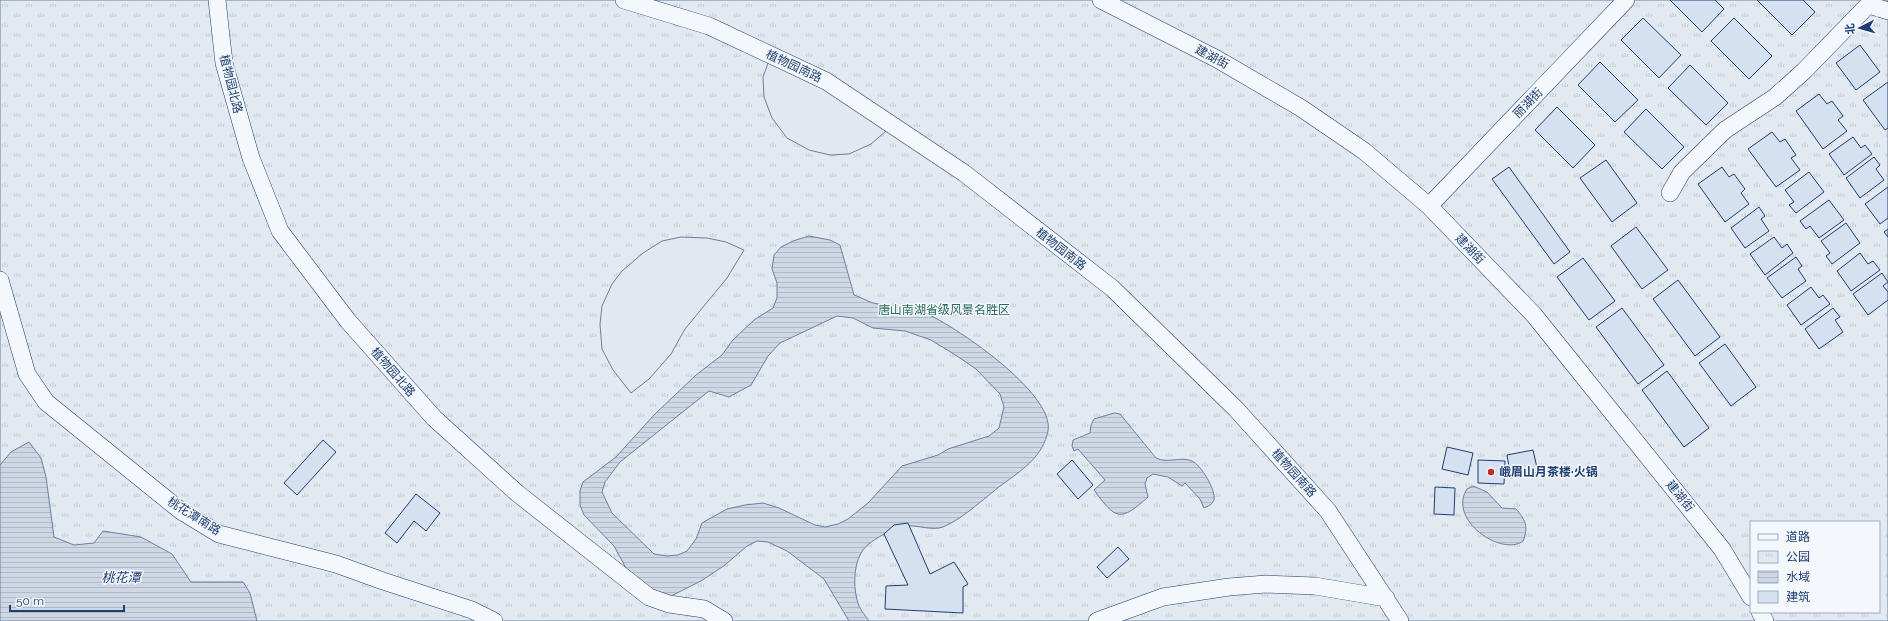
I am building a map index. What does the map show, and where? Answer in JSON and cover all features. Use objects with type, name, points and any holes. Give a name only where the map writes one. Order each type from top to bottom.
[{"type":"street","name":"植物园北路","points":[[217,0],[224,64],[250,158],[280,231],[348,321],[434,418],[517,493],[649,597],[669,604],[704,609],[724,621]]},
{"type":"street","name":"植物园南路","points":[[624,0],[709,26],[826,81],[964,173],[1106,284],[1236,409],[1328,511],[1400,621]]},
{"type":"street","name":"建湖街","points":[[1101,0],[1217,59],[1301,108],[1364,151],[1429,206],[1534,315],[1722,549],[1750,595]]},
{"type":"street","name":"丽湖街","points":[[1429,206],[1626,0]]},
{"type":"street","points":[[1670,193],[1682,172],[1725,130],[1775,97],[1804,71],[1870,1],[1875,7],[1888,11]]},
{"type":"street","name":"桃花潭南路","points":[[0,280],[27,374],[46,402],[181,511],[219,534],[336,564],[472,610],[494,621]]},
{"type":"street","points":[[1097,621],[1163,597],[1229,587],[1266,584],[1315,586],[1386,598]]},
{"type":"green space","name":"唐山南湖省级风景名胜区","points":[[0,0],[1888,0],[1888,621],[0,621]]},
{"type":"shaded area","points":[[771,55],[893,125],[871,144],[849,154],[830,155],[809,150],[787,138],[772,118],[764,97],[763,77]]},
{"type":"shaded area","points":[[681,237],[707,238],[726,242],[744,250],[727,278],[685,329],[671,354],[649,379],[631,393],[613,370],[602,349],[600,324],[602,306],[612,284],[622,271],[643,253],[662,241]]},
{"type":"water","points":[[809,236],[830,240],[840,245],[854,295],[873,303],[915,309],[936,318],[977,345],[999,362],[1036,398],[1046,415],[1048,431],[1046,440],[1038,454],[1020,471],[968,512],[951,523],[939,528],[911,526],[898,528],[884,534],[863,550],[856,565],[855,586],[859,606],[869,621],[849,621],[824,579],[787,551],[768,542],[757,541],[747,546],[725,565],[701,581],[667,598],[646,594],[627,570],[614,546],[584,515],[580,505],[580,491],[583,482],[616,457],[654,415],[696,375],[722,355],[732,341],[754,320],[773,308],[777,298],[777,283],[772,269],[774,255],[781,247]],"holes":[[[837,316],[853,318],[873,328],[905,331],[931,340],[976,369],[1000,394],[1004,407],[999,428],[989,436],[948,449],[938,455],[902,466],[868,503],[848,519],[838,524],[825,527],[815,525],[779,508],[763,503],[745,505],[727,509],[702,523],[696,539],[687,551],[678,555],[667,556],[654,554],[612,513],[602,492],[605,482],[620,462],[709,391],[729,397],[751,385],[768,356],[780,343]]]},
{"type":"water","points":[[1114,413],[1120,414],[1156,458],[1160,460],[1183,459],[1196,463],[1200,467],[1213,490],[1214,500],[1212,503],[1204,508],[1200,499],[1185,483],[1182,486],[1168,477],[1153,474],[1147,478],[1145,484],[1148,497],[1131,511],[1124,514],[1113,512],[1101,500],[1094,490],[1105,480],[1078,449],[1074,451],[1072,446],[1073,440],[1090,433],[1091,425],[1094,419]]},
{"type":"water","name":"桃花潭","points":[[29,442],[41,458],[46,477],[54,537],[74,545],[94,543],[103,531],[141,537],[172,554],[191,582],[243,582],[250,593],[257,621],[0,621],[0,465],[11,452]]},
{"type":"water","points":[[1473,486],[1487,492],[1502,508],[1516,509],[1522,516],[1526,527],[1523,541],[1514,545],[1503,544],[1491,540],[1480,533],[1470,523],[1464,512],[1463,501],[1467,489]]},
{"type":"building","points":[[1670,0],[1715,0],[1724,9],[1702,32]]},
{"type":"building","points":[[1757,0],[1803,0],[1815,12],[1792,35]]},
{"type":"building","points":[[1643,18],[1681,55],[1659,78],[1621,40]]},
{"type":"building","points":[[1734,18],[1772,56],[1749,79],[1711,41]]},
{"type":"building","points":[[1860,45],[1880,72],[1856,90],[1836,63]]},
{"type":"building","points":[[1600,62],[1638,100],[1615,122],[1578,85]]},
{"type":"building","points":[[1690,65],[1728,103],[1706,125],[1668,88]]},
{"type":"building","points":[[1888,82],[1888,128],[1885,130],[1863,100]]},
{"type":"building","points":[[1819,94],[1827,104],[1832,101],[1843,116],[1838,120],[1847,131],[1823,149],[1796,111]]},
{"type":"building","points":[[1557,107],[1595,145],[1573,168],[1535,130]]},
{"type":"building","points":[[1646,109],[1684,147],[1662,169],[1624,132]]},
{"type":"building","points":[[1772,132],[1780,142],[1785,139],[1796,155],[1791,158],[1800,170],[1776,187],[1748,149]]},
{"type":"building","points":[[1853,137],[1861,148],[1865,145],[1872,154],[1844,175],[1829,154]]},
{"type":"building","points":[[1874,157],[1880,165],[1876,169],[1884,180],[1860,198],[1846,178]]},
{"type":"building","points":[[1606,160],[1637,203],[1612,222],[1580,178]]},
{"type":"building","points":[[1509,167],[1570,252],[1554,264],[1492,179]]},
{"type":"building","points":[[1722,167],[1729,177],[1734,174],[1745,189],[1741,193],[1749,204],[1725,222],[1698,184]]},
{"type":"building","points":[[1809,172],[1824,192],[1796,213],[1789,205],[1794,202],[1785,190]]},
{"type":"building","points":[[1888,187],[1888,218],[1880,224],[1865,204]]},
{"type":"building","points":[[1829,200],[1844,220],[1819,238],[1810,226],[1806,229],[1800,221]]},
{"type":"building","points":[[1759,207],[1765,216],[1761,219],[1769,231],[1745,248],[1731,228]]},
{"type":"building","points":[[1846,223],[1860,243],[1832,264],[1826,256],[1830,253],[1821,241]]},
{"type":"building","points":[[1636,227],[1668,270],[1642,289],[1611,246]]},
{"type":"building","points":[[1888,229],[1888,237],[1884,232]]},
{"type":"building","points":[[1774,237],[1782,248],[1787,244],[1793,253],[1765,275],[1750,254]]},
{"type":"building","points":[[1860,253],[1868,264],[1873,261],[1880,270],[1851,291],[1837,271]]},
{"type":"building","points":[[1796,257],[1802,266],[1798,269],[1806,281],[1782,298],[1767,278]]},
{"type":"building","points":[[1583,258],[1615,301],[1589,320],[1557,277]]},
{"type":"building","points":[[1882,273],[1888,282],[1883,286],[1888,292],[1888,300],[1868,315],[1853,294]]},
{"type":"building","points":[[1678,280],[1720,337],[1695,356],[1653,299]]},
{"type":"building","points":[[1811,287],[1819,298],[1823,295],[1830,304],[1801,325],[1787,305]]},
{"type":"building","points":[[1622,308],[1664,365],[1638,384],[1596,327]]},
{"type":"building","points":[[1833,308],[1840,317],[1835,320],[1843,332],[1819,349],[1805,329]]},
{"type":"building","points":[[1725,344],[1756,387],[1731,406],[1699,363]]},
{"type":"building","points":[[1667,371],[1709,428],[1684,447],[1642,390]]},
{"type":"building","points":[[323,440],[336,452],[297,495],[284,483]]},
{"type":"building","points":[[1447,447],[1473,453],[1468,475],[1442,469]]},
{"type":"building","points":[[1533,450],[1538,472],[1511,478],[1507,455]]},
{"type":"building","points":[[1072,460],[1093,485],[1078,499],[1057,474]]},
{"type":"building","name":"峨眉山月茶楼·火锅","points":[[1478,460],[1505,461],[1504,484],[1478,483]]},
{"type":"building","points":[[1435,487],[1455,488],[1454,515],[1434,514]]},
{"type":"building","points":[[416,494],[440,513],[426,531],[414,521],[397,543],[385,533]]},
{"type":"building","points":[[908,523],[930,574],[954,562],[968,584],[963,587],[963,613],[885,609],[886,586],[908,585],[884,534],[894,525]]},
{"type":"building","points":[[1118,547],[1129,559],[1107,578],[1097,567]]},
{"type":"place","name":"峨眉山月茶楼·火锅","points":[[1491,472]]}]
